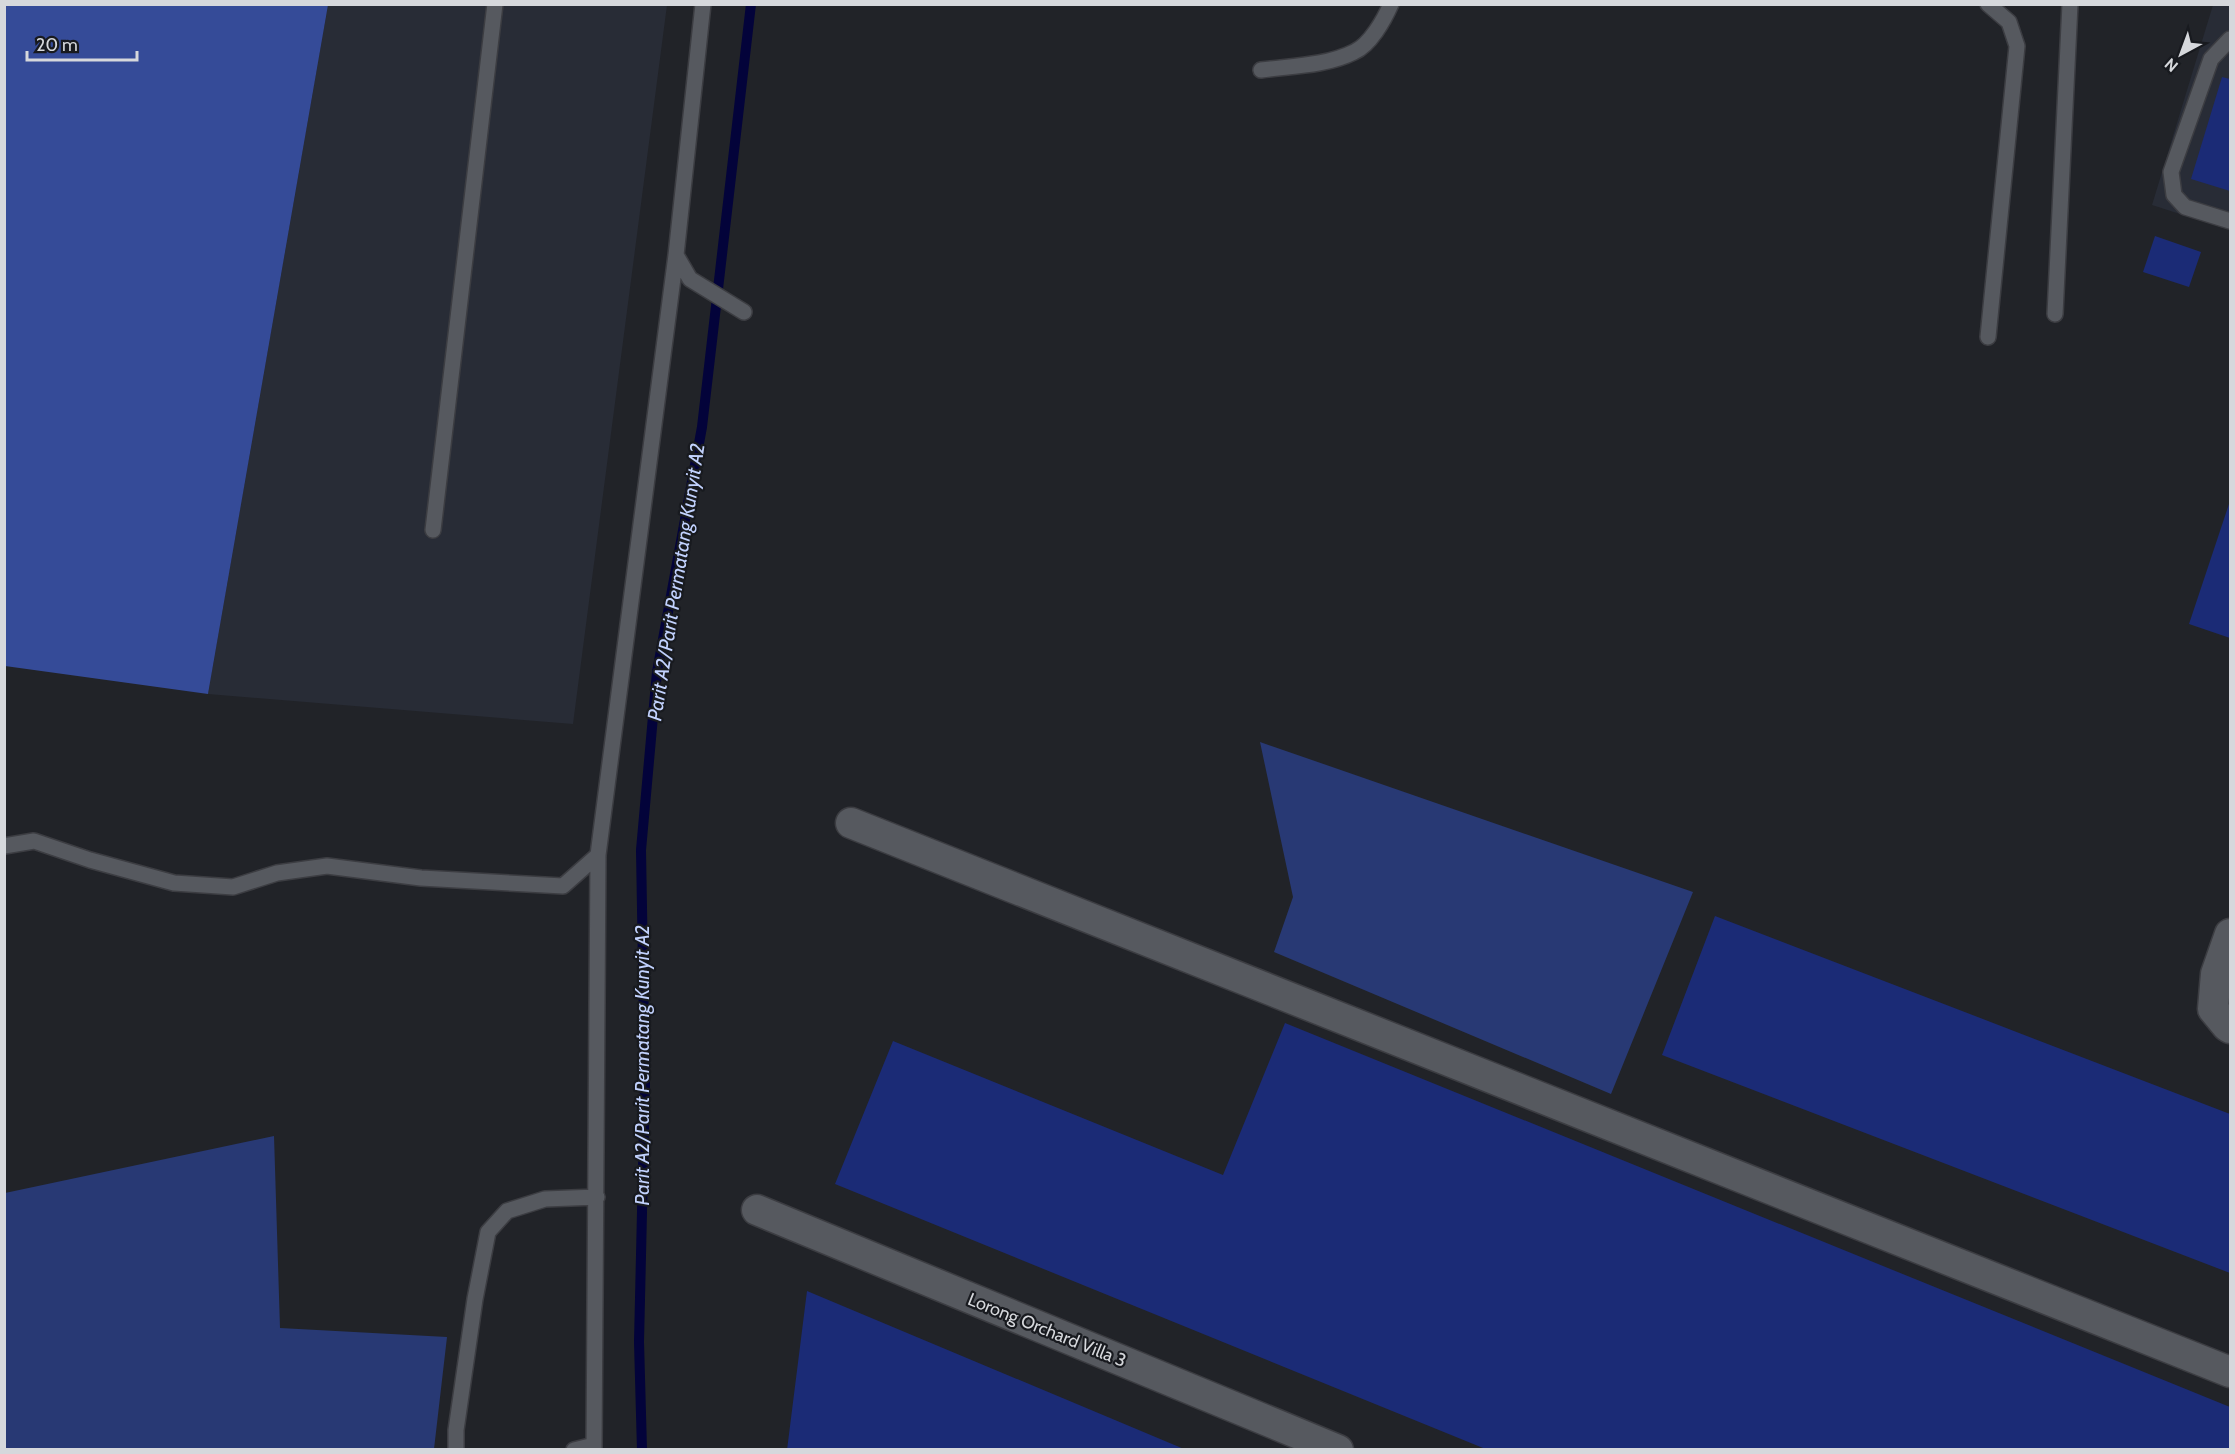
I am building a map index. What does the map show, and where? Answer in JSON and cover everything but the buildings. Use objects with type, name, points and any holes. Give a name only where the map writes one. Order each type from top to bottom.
[{"type":"street","points":[[850,823],[2230,1372]]},
{"type":"street","points":[[2229,1027],[2212,1009],[2216,974],[2230,934]]},
{"type":"street","name":"Lorong Orchard Villa 3","points":[[757,1210],[1338,1449]]},
{"type":"lane","points":[[433,530],[495,4]]},
{"type":"lane","points":[[574,1449],[594,1447],[598,855],[676,255],[703,4]]},
{"type":"lane","points":[[1261,70],[1318,63],[1355,52],[1382,25],[1391,4]]},
{"type":"lane","points":[[1988,4],[2009,22],[2017,46],[1988,337]]},
{"type":"lane","points":[[2055,314],[2070,4]]},
{"type":"lane","points":[[2230,39],[2211,59],[2171,172],[2174,195],[2185,207],[2230,221]]},
{"type":"lane","points":[[676,255],[690,279],[744,312]]},
{"type":"lane","points":[[4,846],[34,841],[90,860],[174,883],[233,887],[277,873],[327,866],[421,878],[563,886],[598,855]]},
{"type":"lane","points":[[456,1449],[456,1430],[473,1311],[488,1232],[507,1211],[545,1198],[597,1197]]},
{"type":"shaded area","points":[[5,4],[328,5],[208,694],[5,666]]},
{"type":"shaded area","points":[[328,5],[667,5],[573,724],[208,694]]},
{"type":"shaded area","points":[[2213,5],[2230,5],[2230,230],[2152,205]]},
{"type":"shaded area","points":[[1260,742],[1693,892],[1611,1094],[1274,952],[1293,897]]},
{"type":"shaded area","points":[[274,1136],[280,1328],[447,1337],[434,1449],[5,1449],[5,1193]]},
{"type":"waterway","name":"Parit A2/Parit Permatang Kunyit A2","points":[[642,1450],[639,1342],[645,1082],[641,850],[657,672],[702,427],[751,4]]}]
